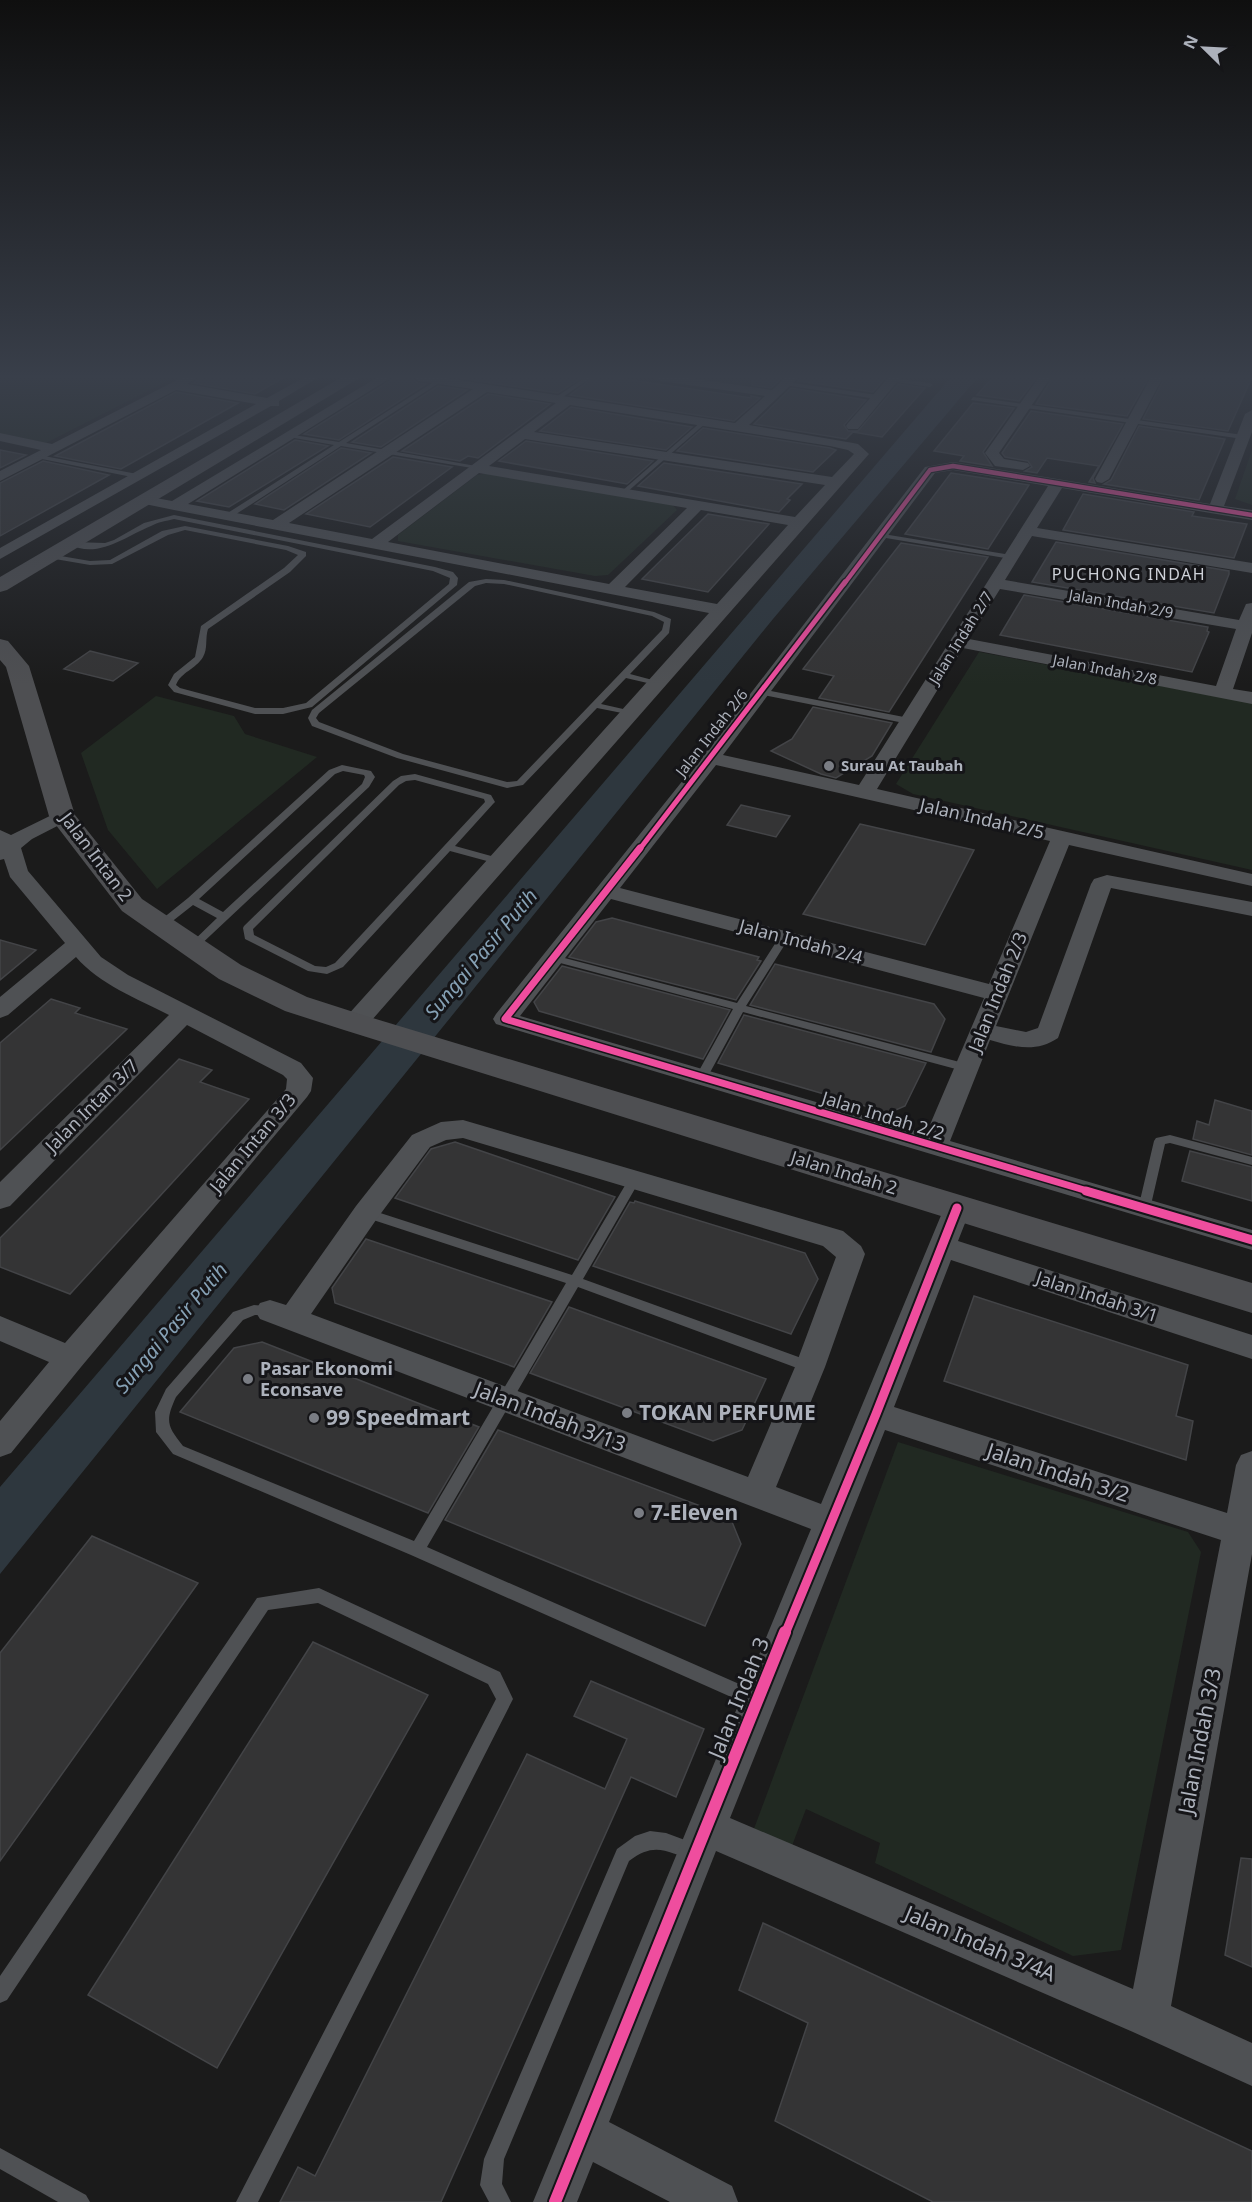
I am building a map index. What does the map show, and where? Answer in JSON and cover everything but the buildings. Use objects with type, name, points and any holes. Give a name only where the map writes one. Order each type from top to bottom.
[{"type":"street","points":[[0,554],[130,480]]},
{"type":"street","points":[[1,586],[179,480]]},
{"type":"street","points":[[174,506],[217,480]]},
{"type":"street","points":[[276,525],[345,480]]},
{"type":"street","points":[[375,544],[460,480]]},
{"type":"street","points":[[549,480],[799,522]]},
{"type":"street","points":[[820,480],[835,482]]},
{"type":"street","points":[[369,1027],[498,861],[837,480]]},
{"type":"street","name":"Jalan Indah 2/6","points":[[505,1019],[711,758],[922,480]]},
{"type":"street","name":"Jalan Indah 2/6","points":[[1033,480],[1057,484]]},
{"type":"street","points":[[1106,480],[1217,503],[1252,515]]},
{"type":"street","points":[[1217,503],[1227,480]]},
{"type":"street","points":[[1057,484],[1217,503]]},
{"type":"street","name":"Jalan Indah 2/7","points":[[865,792],[1057,484]]},
{"type":"street","points":[[145,500],[720,610]]},
{"type":"street","points":[[612,590],[698,505]]},
{"type":"street","points":[[1028,531],[1252,568]]},
{"type":"street","name":"Jalan Indah 2/9","points":[[995,583],[1246,626]]},
{"type":"street","points":[[1223,693],[1252,608]]},
{"type":"street","name":"Jalan Indah 2/8","points":[[958,642],[1252,698]]},
{"type":"street","name":"Jalan Intan 2","points":[[0,646],[17,666],[20,674],[62,816],[132,905],[230,972],[296,1004],[369,1027]]},
{"type":"street","name":"Jalan Indah 2/5","points":[[711,758],[1252,880]]},
{"type":"street","points":[[3,845],[62,816]]},
{"type":"street","name":"Jalan Indah 2/3","points":[[934,1148],[1062,837]]},
{"type":"street","name":"Jalan Intan 3/3","points":[[0,1444],[70,1358],[298,1091],[300,1078],[292,1069],[120,980],[93,962],[18,872],[3,845]]},
{"type":"street","points":[[983,1030],[1030,1041],[1041,1040],[1049,1032],[1102,884],[1107,880],[1252,909]]},
{"type":"street","name":"Jalan Indah 2/4","points":[[605,891],[998,994]]},
{"type":"street","points":[[0,1010],[77,944]]},
{"type":"street","name":"Jalan Intan 3/7","points":[[0,1198],[184,1014]]},
{"type":"street","name":"Jalan Indah 2/2","points":[[505,1019],[934,1148],[1252,1240]]},
{"type":"street","name":"Jalan Indah 2","points":[[369,1027],[1252,1298]]},
{"type":"street","points":[[281,1315],[366,1213],[421,1142],[441,1131],[463,1128],[832,1238],[851,1254],[810,1367],[757,1494]]},
{"type":"street","name":"Jalan Indah 3","points":[[555,2202],[757,1700],[876,1414],[957,1208]]},
{"type":"street","name":"Jalan Indah 3/1","points":[[942,1247],[1252,1347]]},
{"type":"street","name":"Jalan Indah 3/13","points":[[281,1315],[830,1522]]},
{"type":"street","points":[[0,1328],[70,1358]]},
{"type":"street","name":"Jalan Indah 3/2","points":[[876,1414],[1240,1532]]},
{"type":"street","name":"Jalan Indah 3/3","points":[[1148,2017],[1252,1465]]},
{"type":"street","name":"Jalan Indah 3/4A","points":[[701,1840],[1148,2017],[1252,2065]]},
{"type":"street","points":[[584,2133],[716,2202]]},
{"type":"lane","points":[[227,516],[284,480]]},
{"type":"lane","points":[[624,492],[638,480]]},
{"type":"lane","points":[[73,544],[88,547],[111,545],[150,522],[174,517],[316,545],[435,569],[450,574],[454,578],[453,585],[309,705],[283,711],[263,712],[177,690],[172,685],[173,679],[198,660],[201,653],[200,636],[204,628],[287,570],[316,545]]},
{"type":"lane","points":[[52,556],[90,563],[112,562],[165,533],[185,528],[288,548],[303,554]]},
{"type":"lane","points":[[880,535],[1011,557]]},
{"type":"lane","points":[[486,580],[608,604],[654,615],[668,621],[666,631],[596,705],[520,783],[507,785],[400,756],[315,724],[312,718],[315,712],[472,584],[486,580]]},
{"type":"lane","points":[[625,675],[656,682]]},
{"type":"lane","points":[[761,692],[909,721]]},
{"type":"lane","points":[[596,705],[629,713]]},
{"type":"lane","points":[[161,925],[192,900],[332,772],[342,768],[368,773],[370,777],[366,785],[192,946]]},
{"type":"lane","points":[[416,777],[488,797],[490,802],[450,848],[339,965],[327,971],[312,969],[249,937],[248,928],[396,783],[404,778],[416,777]]},
{"type":"lane","points":[[450,848],[498,861]]},
{"type":"lane","points":[[192,900],[224,917]]},
{"type":"lane","points":[[702,1078],[740,1008],[784,938]]},
{"type":"lane","points":[[553,958],[967,1068]]},
{"type":"lane","points":[[1144,1209],[1160,1141],[1170,1138],[1252,1161]]},
{"type":"lane","points":[[417,1550],[634,1179]]},
{"type":"lane","points":[[366,1213],[575,1281],[810,1367]]},
{"type":"lane","points":[[281,1315],[254,1310],[238,1316],[171,1393],[162,1413],[163,1432],[178,1450],[417,1550],[757,1700]]},
{"type":"lane","points":[[0,1993],[263,1603],[319,1595],[494,1678],[505,1698],[247,2202]]},
{"type":"lane","points":[[500,2202],[491,2185],[494,2159],[623,1855],[637,1843],[653,1839],[701,1840]]},
{"type":"lane","points":[[0,2158],[79,2202]]},
{"type":"shaded area","points":[[471,480],[530,480],[672,504],[677,510],[608,575],[595,576],[398,541],[398,535]]},
{"type":"shaded area","points":[[1242,480],[1252,480],[1252,505],[1235,499]]},
{"type":"shaded area","points":[[979,652],[1252,703],[1252,870],[913,794],[896,784]]},
{"type":"shaded area","points":[[156,696],[234,716],[245,734],[317,757],[157,889],[108,830],[81,753]]},
{"type":"shaded area","points":[[898,1442],[1188,1532],[1201,1552],[1121,1950],[1073,1956],[875,1863],[880,1843],[806,1809],[790,1851],[752,1834]]},
{"type":"water","name":"Sungai Pasir Putih","points":[[863,480],[891,480],[773,619],[0,1574],[0,1487]]},
{"type":"cycle path","points":[[923,480],[711,758],[505,1019],[1252,1240]]},
{"type":"cycle path","points":[[1037,480],[1252,515]]},
{"type":"cycle path","points":[[555,2202],[830,1522],[876,1414],[957,1208]]},
{"type":"place","name":"Surau At Taubah","points":[[829,766]]},
{"type":"place","name":"Pasar Ekonomi Econsave","points":[[248,1379]]},
{"type":"place","name":"TOKAN PERFUME","points":[[627,1413]]},
{"type":"place","name":"99 Speedmart","points":[[314,1418]]},
{"type":"place","name":"7-Eleven","points":[[639,1513]]},
{"type":"district","name":"PUCHONG INDAH","points":[[1129,574]]}]
